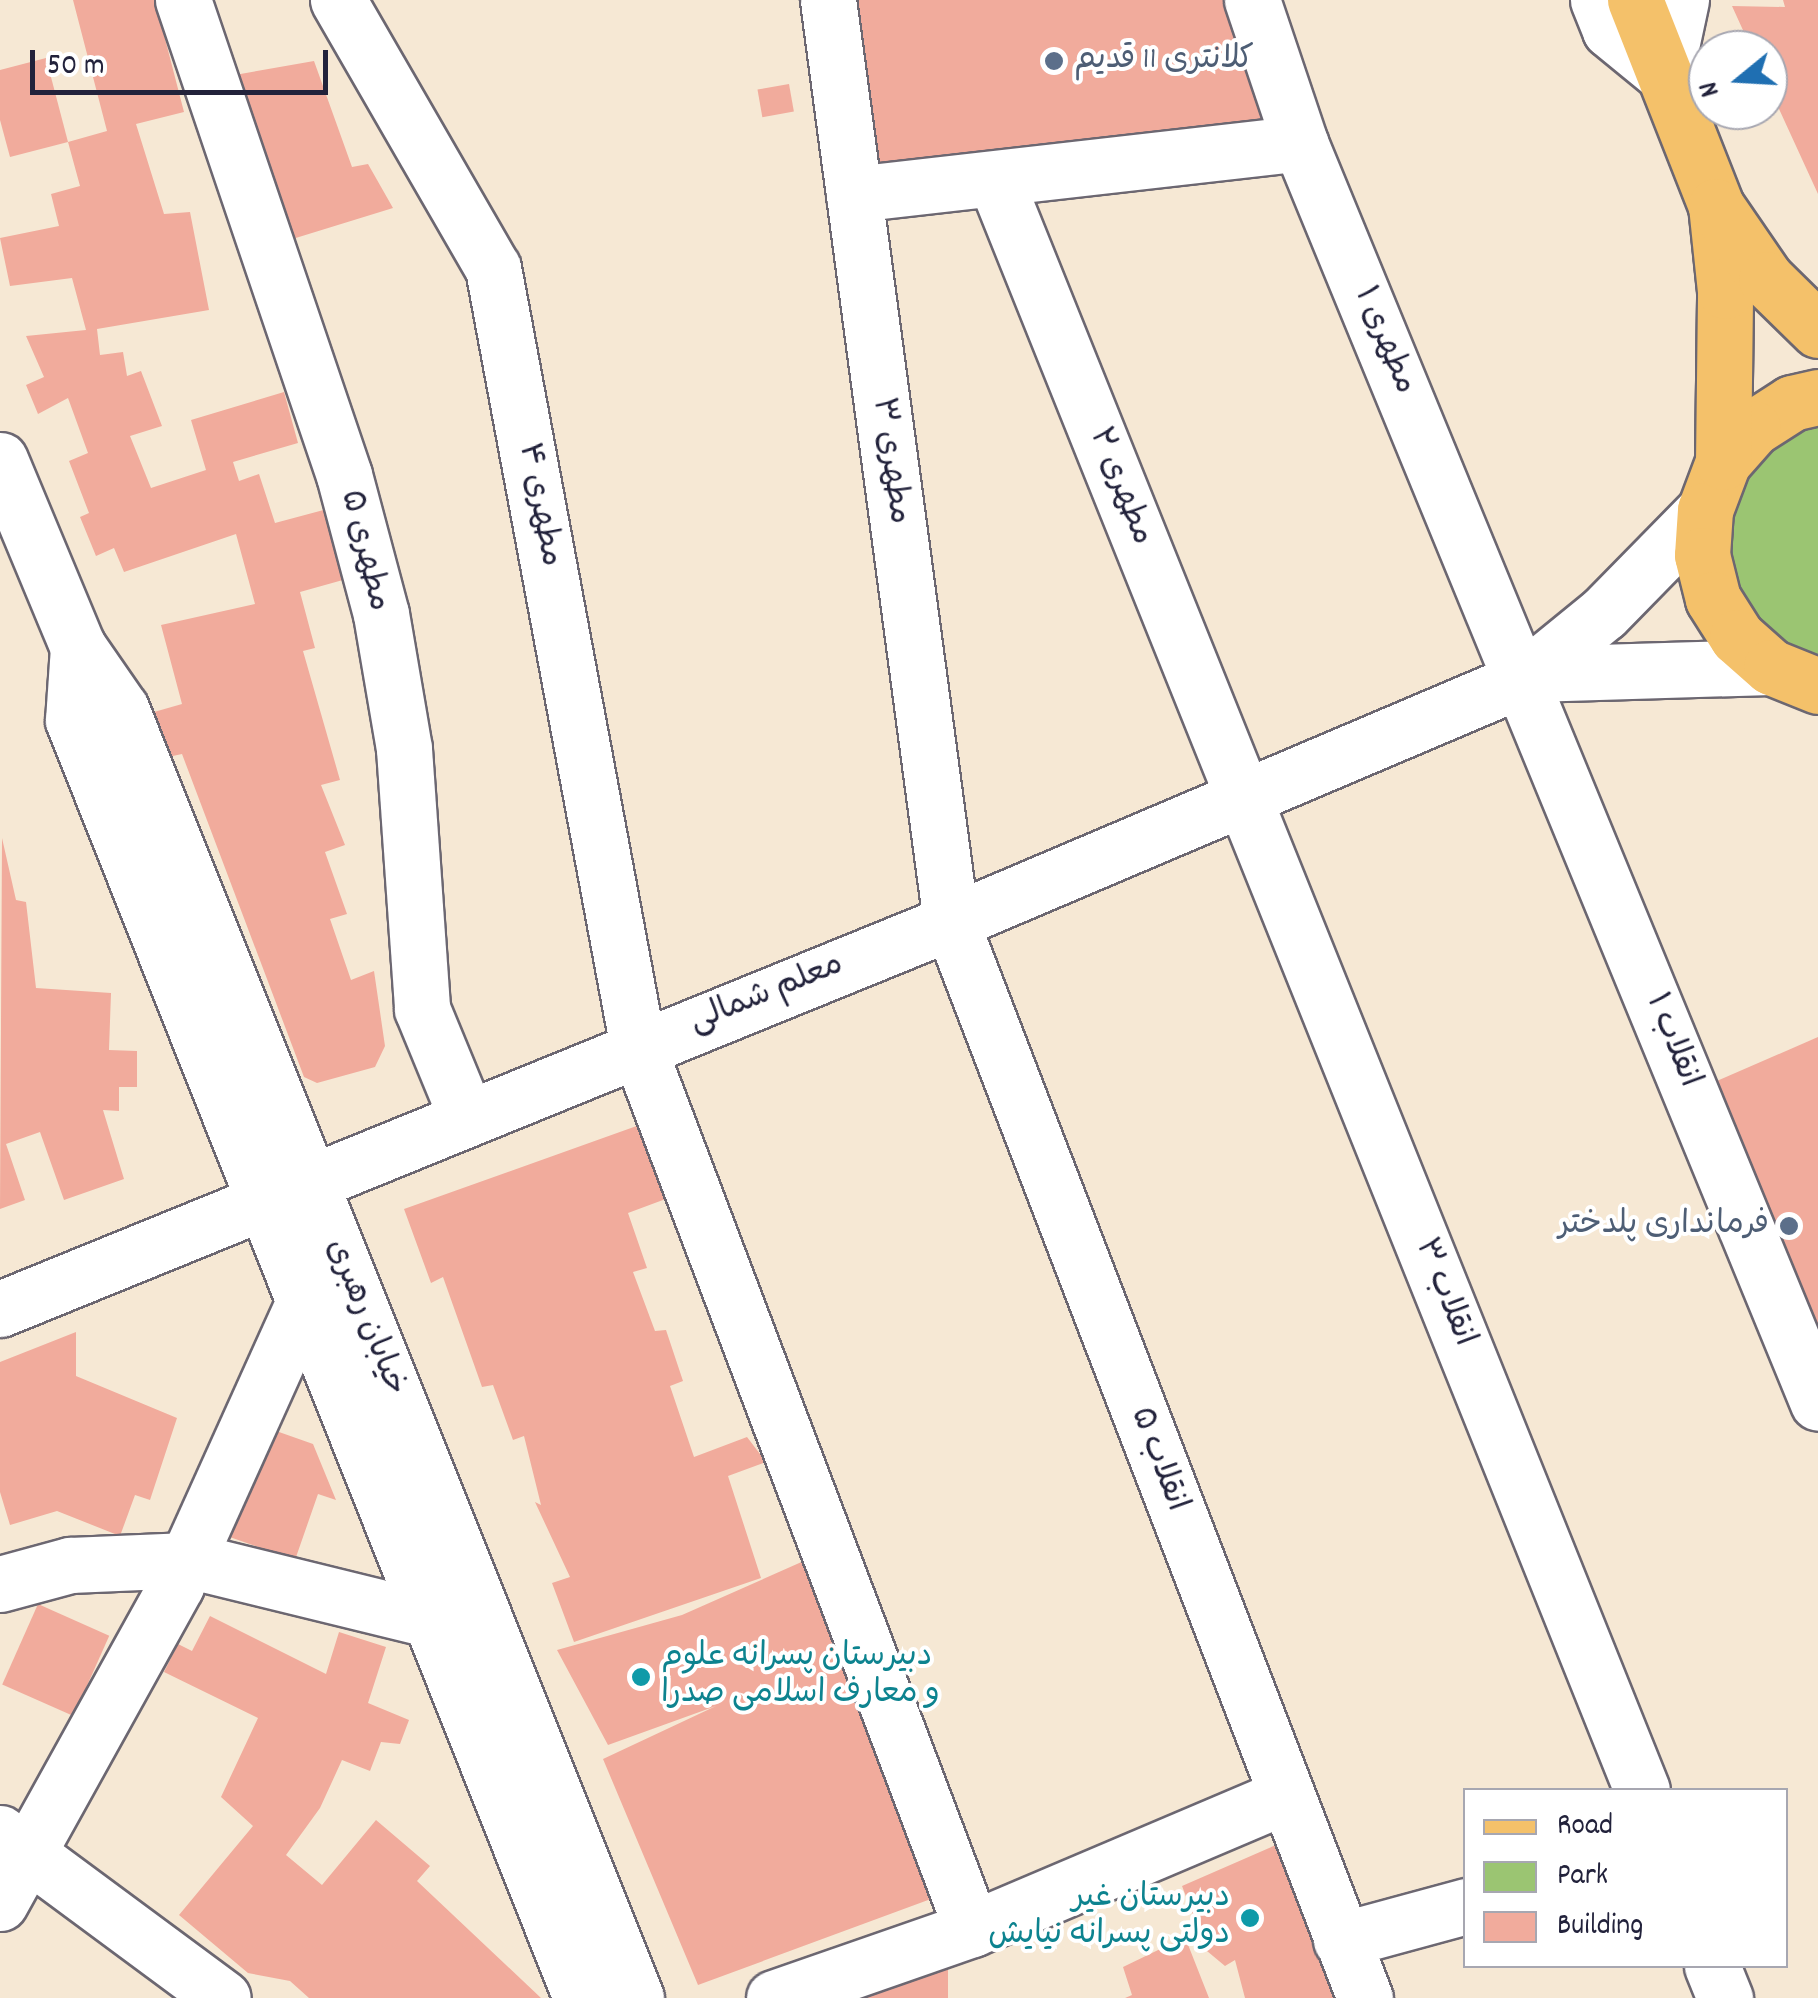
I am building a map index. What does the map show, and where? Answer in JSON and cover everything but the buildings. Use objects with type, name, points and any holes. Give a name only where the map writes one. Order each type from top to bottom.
[{"type":"main road","points":[[1635,0],[1716,206],[1766,279],[1818,330]]},
{"type":"main road","points":[[1716,206],[1724,291],[1714,486],[1702,555],[1713,599],[1737,638],[1806,681]]},
{"type":"main road","points":[[1714,486],[1753,428],[1792,403],[1818,397]]},
{"type":"street","name":"مطهری ۵","points":[[183,0],[344,475],[380,614],[404,750],[422,1008],[466,1118]]},
{"type":"street","name":"مطهری ۴","points":[[338,0],[493,268],[638,1047],[972,1929]]},
{"type":"street","name":"مطهری ۳","points":[[828,0],[951,922]]},
{"type":"street","name":"مطهری ۱","points":[[1252,0],[1300,143],[1528,677]]},
{"type":"street","points":[[1598,0],[1610,30],[1665,75],[1681,0]]},
{"type":"street","points":[[854,194],[1300,143]]},
{"type":"street","name":"مطهری ۲","points":[[996,179],[1243,796]]},
{"type":"street","name":"خیابان رهبری","points":[[0,460],[78,647],[121,709],[636,1998]]},
{"type":"street","points":[[1528,677],[1604,613],[1714,486]]},
{"type":"street","name":"خیابان رهبری","points":[[78,647],[73,720],[261,1205],[581,1998]]},
{"type":"street","name":"معلم شمالی","points":[[0,1309],[951,922],[1528,677]]},
{"type":"street","points":[[1528,677],[1806,681]]},
{"type":"street","name":"انقلاب ۱","points":[[1528,677],[1818,1404]]},
{"type":"street","name":"انقلاب ۳","points":[[1243,796],[1641,1788]]},
{"type":"street","name":"انقلاب ۵","points":[[951,922],[1365,1998]]},
{"type":"street","points":[[0,1902],[13,1844],[188,1560],[302,1306]]},
{"type":"street","points":[[0,1584],[70,1564],[188,1560],[428,1618]]},
{"type":"street","points":[[774,1998],[972,1929],[1286,1796]]},
{"type":"street","points":[[13,1844],[223,1998]]},
{"type":"street","points":[[1342,1940],[1463,1907]]},
{"type":"street","points":[[1713,1968],[1725,1998]]},
{"type":"green space","points":[[1818,411],[1818,661],[1787,652],[1729,591],[1719,508],[1735,469]]},
{"type":"place","name":"کلانتری 11 قدیم","points":[[1054,61]]},
{"type":"place","name":"فرمانداری پلدختر","points":[[1789,1226]]},
{"type":"place","name":"دبیرستان پسرانه علوم و معارف اسلامی صدرا","points":[[641,1677]]},
{"type":"place","name":"دبیرستان غیر دولتی پسرانه نیایش","points":[[1250,1918]]}]
